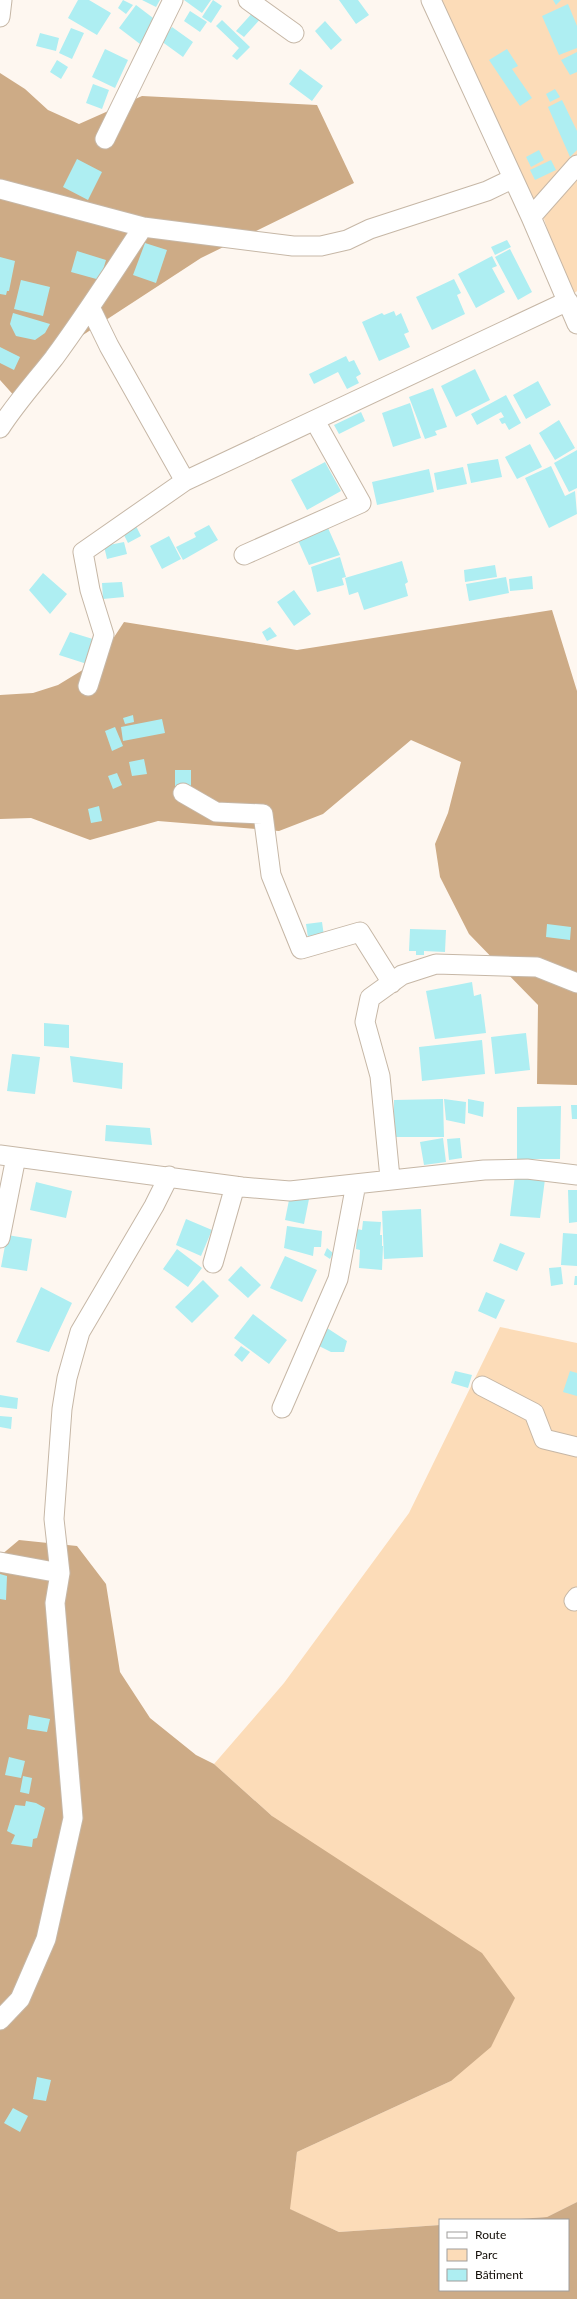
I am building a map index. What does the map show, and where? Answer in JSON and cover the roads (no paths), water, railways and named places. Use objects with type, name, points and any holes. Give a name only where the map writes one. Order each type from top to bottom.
[{"type":"street","points":[[0,17],[2,0]]},
{"type":"street","points":[[105,139],[173,0]]},
{"type":"street","points":[[248,0],[294,33]]},
{"type":"street","points":[[431,0],[512,179],[570,292],[577,324]]},
{"type":"street","points":[[531,217],[577,165]]},
{"type":"street","points":[[0,189],[142,227],[293,246],[321,246],[347,240],[370,229],[487,191],[512,179]]},
{"type":"street","points":[[0,428],[12,408],[53,359],[90,307],[142,227]]},
{"type":"street","points":[[88,686],[104,635],[90,590],[83,552],[185,481],[315,420],[570,292]]},
{"type":"street","points":[[90,307],[109,346],[185,481]]},
{"type":"street","points":[[244,555],[361,503],[315,420]]},
{"type":"street","points":[[183,793],[216,812],[263,814],[271,875],[300,949],[360,932],[392,983]]},
{"type":"street","points":[[390,1178],[380,1076],[365,1022],[370,998],[402,975],[436,964],[537,967],[577,983]]},
{"type":"street","points":[[0,1238],[8,1156],[169,1176],[235,1186],[290,1191],[356,1184],[390,1178],[484,1170],[528,1169],[577,1175]]},
{"type":"street","points":[[0,2020],[20,1999],[46,1939],[73,1818],[55,1603],[60,1573],[54,1520],[62,1409],[66,1378],[80,1332],[154,1206],[169,1176]]},
{"type":"street","points":[[282,1408],[338,1279],[356,1184]]},
{"type":"street","points":[[213,1263],[235,1186]]},
{"type":"street","points":[[482,1386],[534,1413],[544,1439],[577,1447]]},
{"type":"street","points":[[0,1562],[60,1573]]}]
